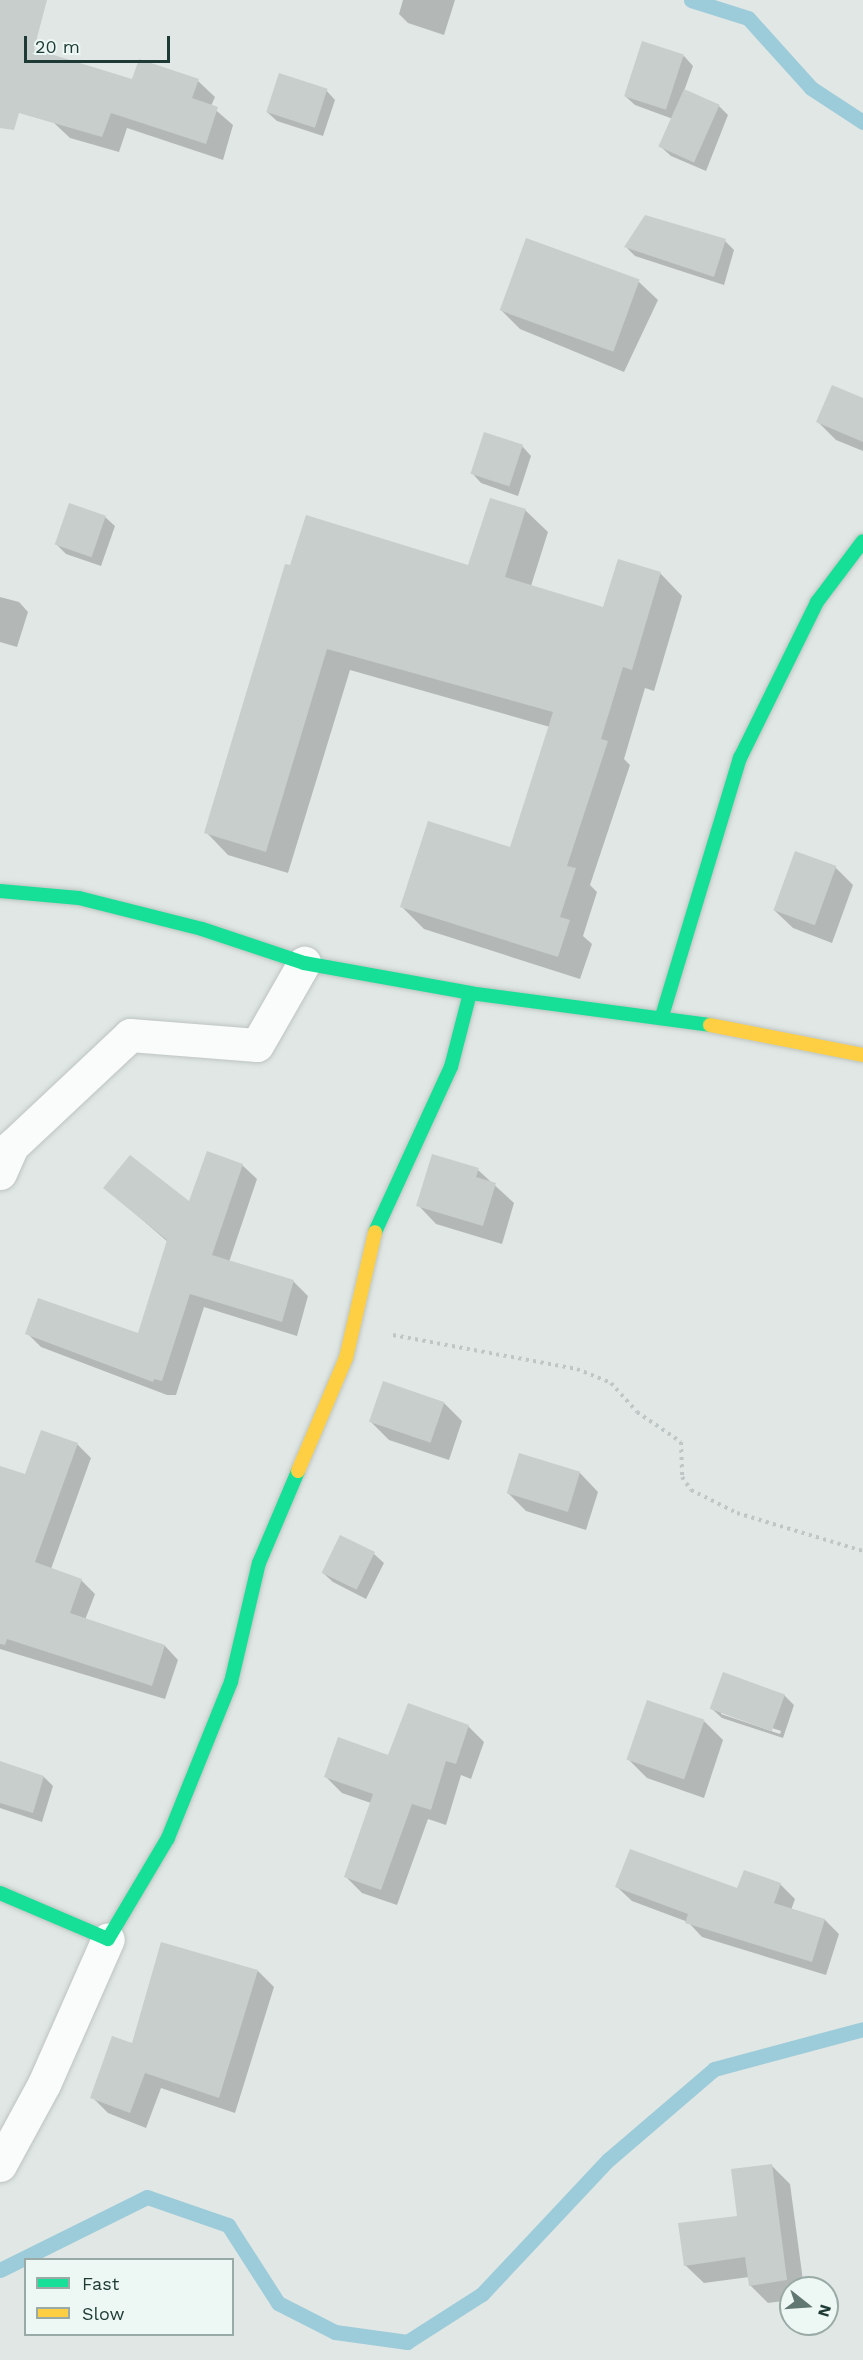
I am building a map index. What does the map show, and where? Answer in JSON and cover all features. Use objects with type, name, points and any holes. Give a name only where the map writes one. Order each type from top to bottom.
[{"type":"street","points":[[662,1016],[740,758],[817,602],[863,541]]},
{"type":"street","points":[[0,891],[79,898],[202,929],[304,963],[470,993],[662,1016],[863,1055]]},
{"type":"street","points":[[0,1173],[12,1146],[130,1035],[257,1046],[304,963]]},
{"type":"street","points":[[0,2164],[44,2084],[108,1939],[168,1838],[231,1682],[259,1563],[346,1358],[377,1223],[451,1067],[470,993]]},
{"type":"street","points":[[0,1893],[108,1939]]},
{"type":"path","points":[[353,1327],[577,1369],[611,1383],[637,1412],[681,1442],[682,1477],[691,1490],[737,1513],[863,1551]]},
{"type":"building","points":[[0,0],[47,0],[34,49],[132,79],[139,59],[199,79],[192,98],[218,107],[206,144],[111,113],[102,137],[19,113],[14,130],[0,128]]},
{"type":"building","points":[[642,41],[684,55],[666,110],[624,96]]},
{"type":"building","points":[[279,73],[328,89],[315,128],[266,112]]},
{"type":"building","points":[[684,89],[720,105],[694,162],[658,147]]},
{"type":"building","points":[[645,215],[726,239],[714,277],[624,247]]},
{"type":"building","points":[[526,238],[640,279],[613,352],[500,310]]},
{"type":"building","points":[[832,385],[863,398],[863,442],[816,422]]},
{"type":"building","points":[[484,432],[523,445],[509,487],[470,474]]},
{"type":"building","points":[[490,498],[526,509],[505,577],[603,607],[618,559],[661,572],[632,670],[623,667],[601,739],[608,741],[567,866],[576,868],[560,917],[570,920],[558,957],[400,907],[428,821],[510,847],[553,712],[327,649],[266,852],[204,833],[285,564],[290,565],[306,515],[468,565]]},
{"type":"building","points":[[69,503],[106,516],[92,557],[55,545]]},
{"type":"building","points":[[795,851],[836,866],[815,925],[773,910]]},
{"type":"building","points":[[207,1151],[243,1164],[212,1255],[294,1280],[282,1322],[190,1294],[162,1381],[154,1379],[153,1382],[25,1334],[38,1298],[138,1333],[167,1240],[103,1188],[130,1155],[189,1201]]},
{"type":"building","points":[[432,1154],[479,1168],[476,1177],[496,1183],[483,1226],[416,1206]]},
{"type":"building","points":[[383,1381],[444,1402],[430,1443],[369,1422]]},
{"type":"building","points":[[41,1430],[78,1443],[35,1562],[82,1579],[70,1613],[165,1645],[152,1686],[7,1639],[5,1645],[0,1644],[0,1466],[25,1474]]},
{"type":"building","points":[[519,1453],[580,1472],[568,1512],[507,1493]]},
{"type":"building","points":[[340,1535],[375,1552],[357,1590],[322,1573]]},
{"type":"building","points":[[723,1672],[785,1695],[772,1731],[710,1709]]},
{"type":"building","points":[[647,1700],[705,1720],[684,1779],[626,1760]]},
{"type":"building","points":[[408,1703],[469,1725],[456,1764],[446,1761],[431,1810],[412,1804],[381,1890],[344,1877],[373,1794],[324,1777],[338,1737],[388,1755]]},
{"type":"building","points":[[0,1761],[44,1776],[33,1813],[0,1803]]},
{"type":"building","points":[[630,1849],[737,1888],[744,1870],[781,1883],[774,1903],[825,1919],[812,1962],[685,1923],[688,1914],[615,1887]]},
{"type":"building","points":[[161,1942],[258,1970],[219,2098],[145,2073],[130,2113],[90,2098],[112,2036],[132,2043]]},
{"type":"building","points":[[772,2164],[786,2276],[779,2276],[779,2281],[749,2286],[745,2257],[684,2266],[678,2223],[737,2216],[731,2169]]},
{"type":"waterway","points":[[691,0],[748,18],[811,88],[863,122]]},
{"type":"waterway","points":[[24,2258],[147,2197],[228,2225],[278,2303],[335,2332],[407,2342],[482,2294],[608,2160],[714,2069],[863,2029]]},
{"type":"waterway","points":[[0,2270],[24,2258]]},
{"type":"traffic: fast","points":[[662,1016],[740,758],[817,602],[863,541]]},
{"type":"traffic: fast","points":[[0,891],[79,898],[202,929],[304,963],[470,993],[710,1025]]},
{"type":"traffic: fast","points":[[375,1232],[451,1067],[470,993]]},
{"type":"traffic: fast","points":[[0,1893],[108,1939],[168,1838],[231,1682],[259,1563],[298,1471]]},
{"type":"traffic: slow","points":[[710,1025],[863,1055]]},
{"type":"traffic: slow","points":[[298,1471],[346,1358],[375,1232]]}]
